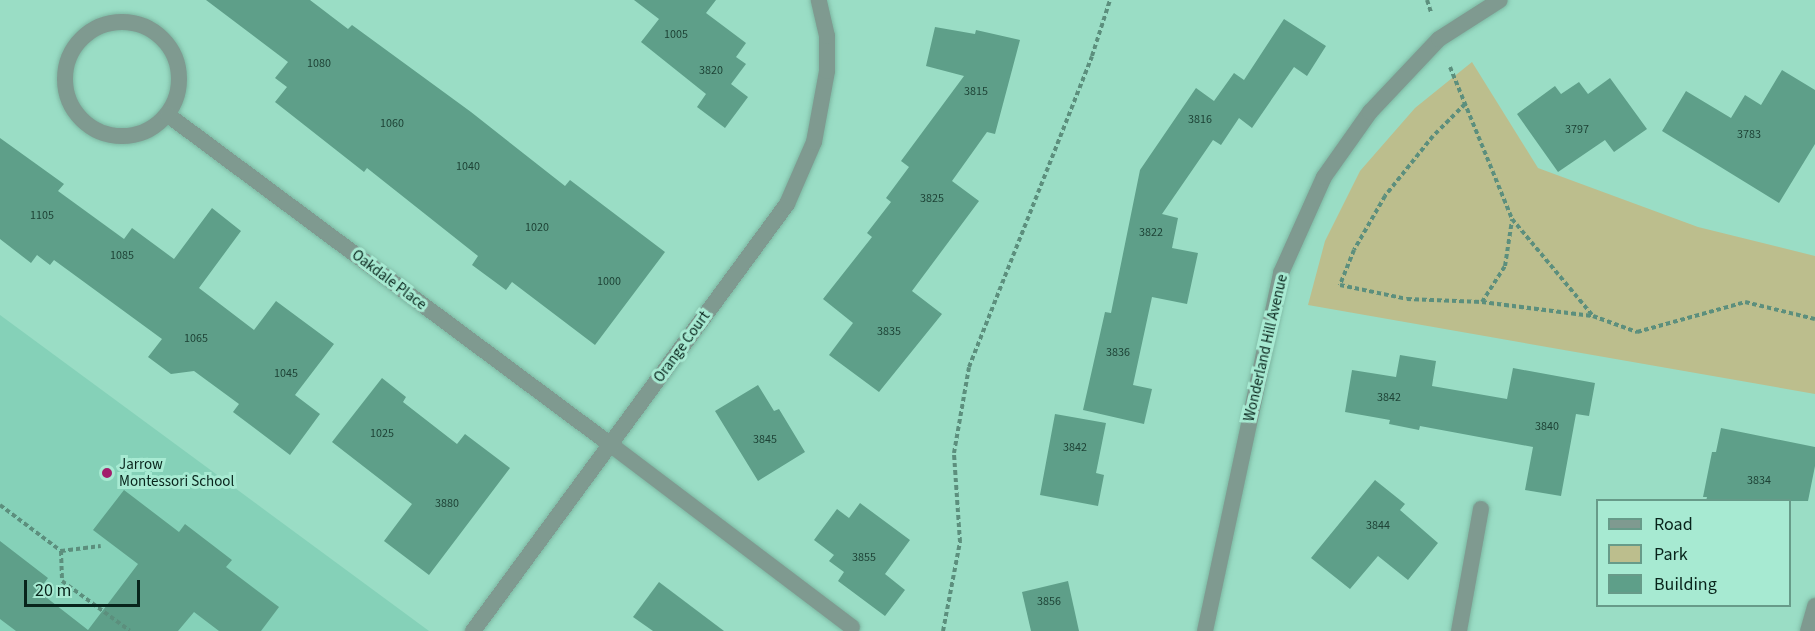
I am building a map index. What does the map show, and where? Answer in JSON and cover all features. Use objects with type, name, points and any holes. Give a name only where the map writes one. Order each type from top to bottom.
[{"type":"street","name":"Orange Court","points":[[473,631],[787,204],[814,142],[827,71],[827,36],[819,0]]},
{"type":"street","name":"Wonderland Hill Avenue","points":[[1205,631],[1281,273],[1324,177],[1370,112],[1439,39],[1500,0]]},
{"type":"street","points":[[114,22],[133,23],[151,30],[166,42],[176,59],[180,78],[177,98],[168,115],[155,127],[139,134],[121,137],[103,133],[87,125],[75,112],[67,96],[65,78],[68,60],[74,47],[95,28],[114,22]]},
{"type":"street","name":"Oakdale Place","points":[[168,115],[852,627]]},
{"type":"street","points":[[1460,631],[1481,508]]},
{"type":"street","points":[[1808,631],[1815,606]]},
{"type":"path","points":[[943,631],[960,542],[954,453],[969,367],[1092,56],[1110,0]]},
{"type":"path","points":[[1439,39],[1512,219],[1593,316]]},
{"type":"path","points":[[1465,104],[1433,136],[1385,196],[1354,250],[1340,285],[1407,299],[1482,302],[1593,316],[1637,332],[1745,302],[1815,319]]},
{"type":"path","points":[[1482,302],[1505,266],[1512,219]]},
{"type":"path","points":[[0,505],[61,551],[101,546]]},
{"type":"path","points":[[61,551],[62,581],[130,631]]},
{"type":"shaded area","name":"Jarrow Montessori School","points":[[0,315],[429,631],[0,631]]},
{"type":"green space","points":[[1472,62],[1538,168],[1698,227],[1815,256],[1815,394],[1308,305],[1325,241],[1360,171],[1415,108]]},
{"type":"building","points":[[206,0],[310,0],[348,29],[352,25],[471,112],[565,186],[570,180],[665,252],[595,345],[512,282],[506,290],[472,265],[478,256],[367,168],[364,172],[275,102],[287,87],[275,78],[288,62]]},
{"type":"building","points":[[634,0],[716,0],[706,13],[746,43],[736,57],[746,64],[731,84],[748,97],[725,128],[697,107],[706,94],[641,42],[659,19]]},
{"type":"building","points":[[1284,19],[1326,46],[1307,76],[1294,67],[1252,128],[1239,118],[1221,145],[1213,140],[1162,214],[1178,218],[1172,248],[1198,253],[1187,304],[1152,297],[1133,385],[1152,389],[1144,424],[1083,410],[1105,312],[1111,313],[1140,170],[1196,88],[1214,101],[1234,73],[1244,80]]},
{"type":"building","points":[[935,27],[975,34],[976,30],[1020,40],[995,134],[987,132],[952,181],[979,201],[912,291],[942,314],[879,392],[829,355],[853,323],[823,299],[872,237],[867,233],[891,202],[886,198],[909,167],[901,161],[964,76],[926,66]]},
{"type":"building","points":[[1782,70],[1815,90],[1815,144],[1779,203],[1662,131],[1686,91],[1731,118],[1745,95],[1761,105]]},
{"type":"building","points":[[1610,78],[1647,129],[1614,152],[1605,140],[1558,172],[1517,114],[1555,86],[1561,94],[1579,82],[1588,94]]},
{"type":"building","points":[[0,138],[64,184],[58,191],[124,239],[132,228],[174,259],[212,208],[241,231],[199,288],[254,330],[276,301],[334,344],[295,395],[320,414],[290,455],[233,412],[239,404],[194,371],[171,374],[148,357],[162,339],[54,260],[50,265],[37,255],[31,263],[0,239]]},
{"type":"building","points":[[1400,355],[1436,361],[1432,386],[1507,399],[1513,368],[1595,383],[1589,416],[1576,414],[1561,496],[1525,490],[1533,447],[1420,426],[1419,430],[1389,424],[1390,420],[1345,412],[1352,370],[1396,377]]},
{"type":"building","points":[[382,378],[406,397],[403,402],[457,444],[465,434],[510,468],[429,575],[384,541],[412,504],[332,442]]},
{"type":"building","points":[[758,385],[774,411],[779,409],[805,452],[758,481],[715,411]]},
{"type":"building","points":[[1055,414],[1106,423],[1096,473],[1104,475],[1098,506],[1040,495]]},
{"type":"building","points":[[1721,428],[1815,447],[1815,466],[1808,501],[1706,499],[1707,497],[1703,497],[1712,452],[1716,452]]},
{"type":"building","points":[[1375,480],[1405,504],[1400,510],[1438,543],[1408,580],[1378,556],[1350,589],[1311,558]]},
{"type":"building","points":[[124,490],[179,532],[185,524],[232,560],[226,567],[279,607],[261,631],[219,631],[194,612],[178,631],[16,631],[0,619],[0,541],[48,578],[38,591],[88,630],[138,564],[93,530]]},
{"type":"building","points":[[860,503],[910,540],[885,574],[905,590],[885,616],[838,581],[844,572],[829,561],[834,555],[814,540],[837,509],[849,518]]},
{"type":"building","points":[[1068,581],[1079,631],[1031,631],[1022,592]]},
{"type":"building","points":[[659,582],[724,631],[653,631],[633,617]]},
{"type":"place","name":"Jarrow Montessori School","points":[[107,473]]}]
